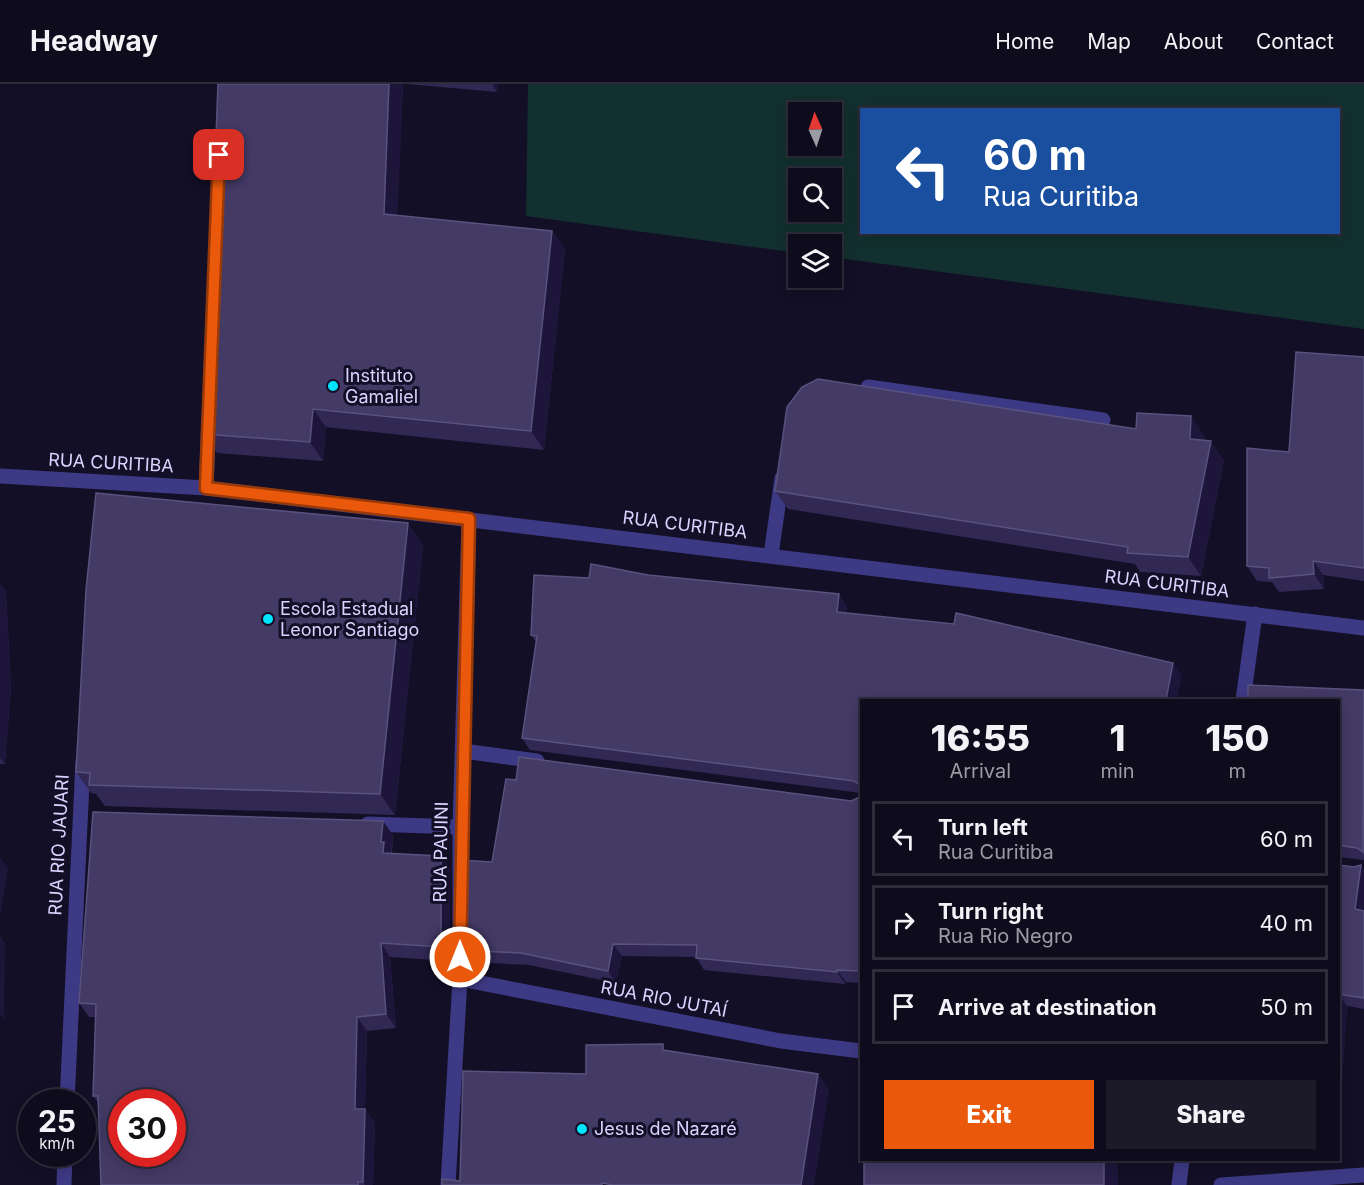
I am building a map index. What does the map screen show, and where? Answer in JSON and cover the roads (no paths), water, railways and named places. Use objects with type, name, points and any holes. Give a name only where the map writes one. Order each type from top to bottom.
[{"type":"street","points":[[853,385],[1103,420]]},
{"type":"street","points":[[206,488],[209,405]]},
{"type":"street","points":[[771,555],[784,467]]},
{"type":"street","name":"RUA CURITIBA","points":[[0,476],[99,487],[206,488],[1364,628]]},
{"type":"street","name":"RUA PAUINI","points":[[448,1185],[460,979],[460,827],[469,519]]},
{"type":"street","points":[[1244,699],[1255,614]]},
{"type":"street","name":"RUA RIO JAUARI","points":[[68,1089],[86,815],[84,743]]},
{"type":"street","points":[[463,751],[556,764]]},
{"type":"street","points":[[353,824],[460,827]]},
{"type":"street","name":"RUA RIO JUTAÍ","points":[[460,979],[781,1041],[860,1051]]},
{"type":"street","points":[[1179,1185],[1182,1161]]},
{"type":"street","points":[[64,1185],[65,1167]]},
{"type":"street","points":[[1221,1185],[1364,1175]]},
{"type":"place","name":"Instituto Gamaliel","points":[[333,386]]},
{"type":"place","name":"Escola Estadual Leonor Santiago","points":[[268,619]]},
{"type":"place","name":"Jesus de Nazaré","points":[[582,1129]]}]
